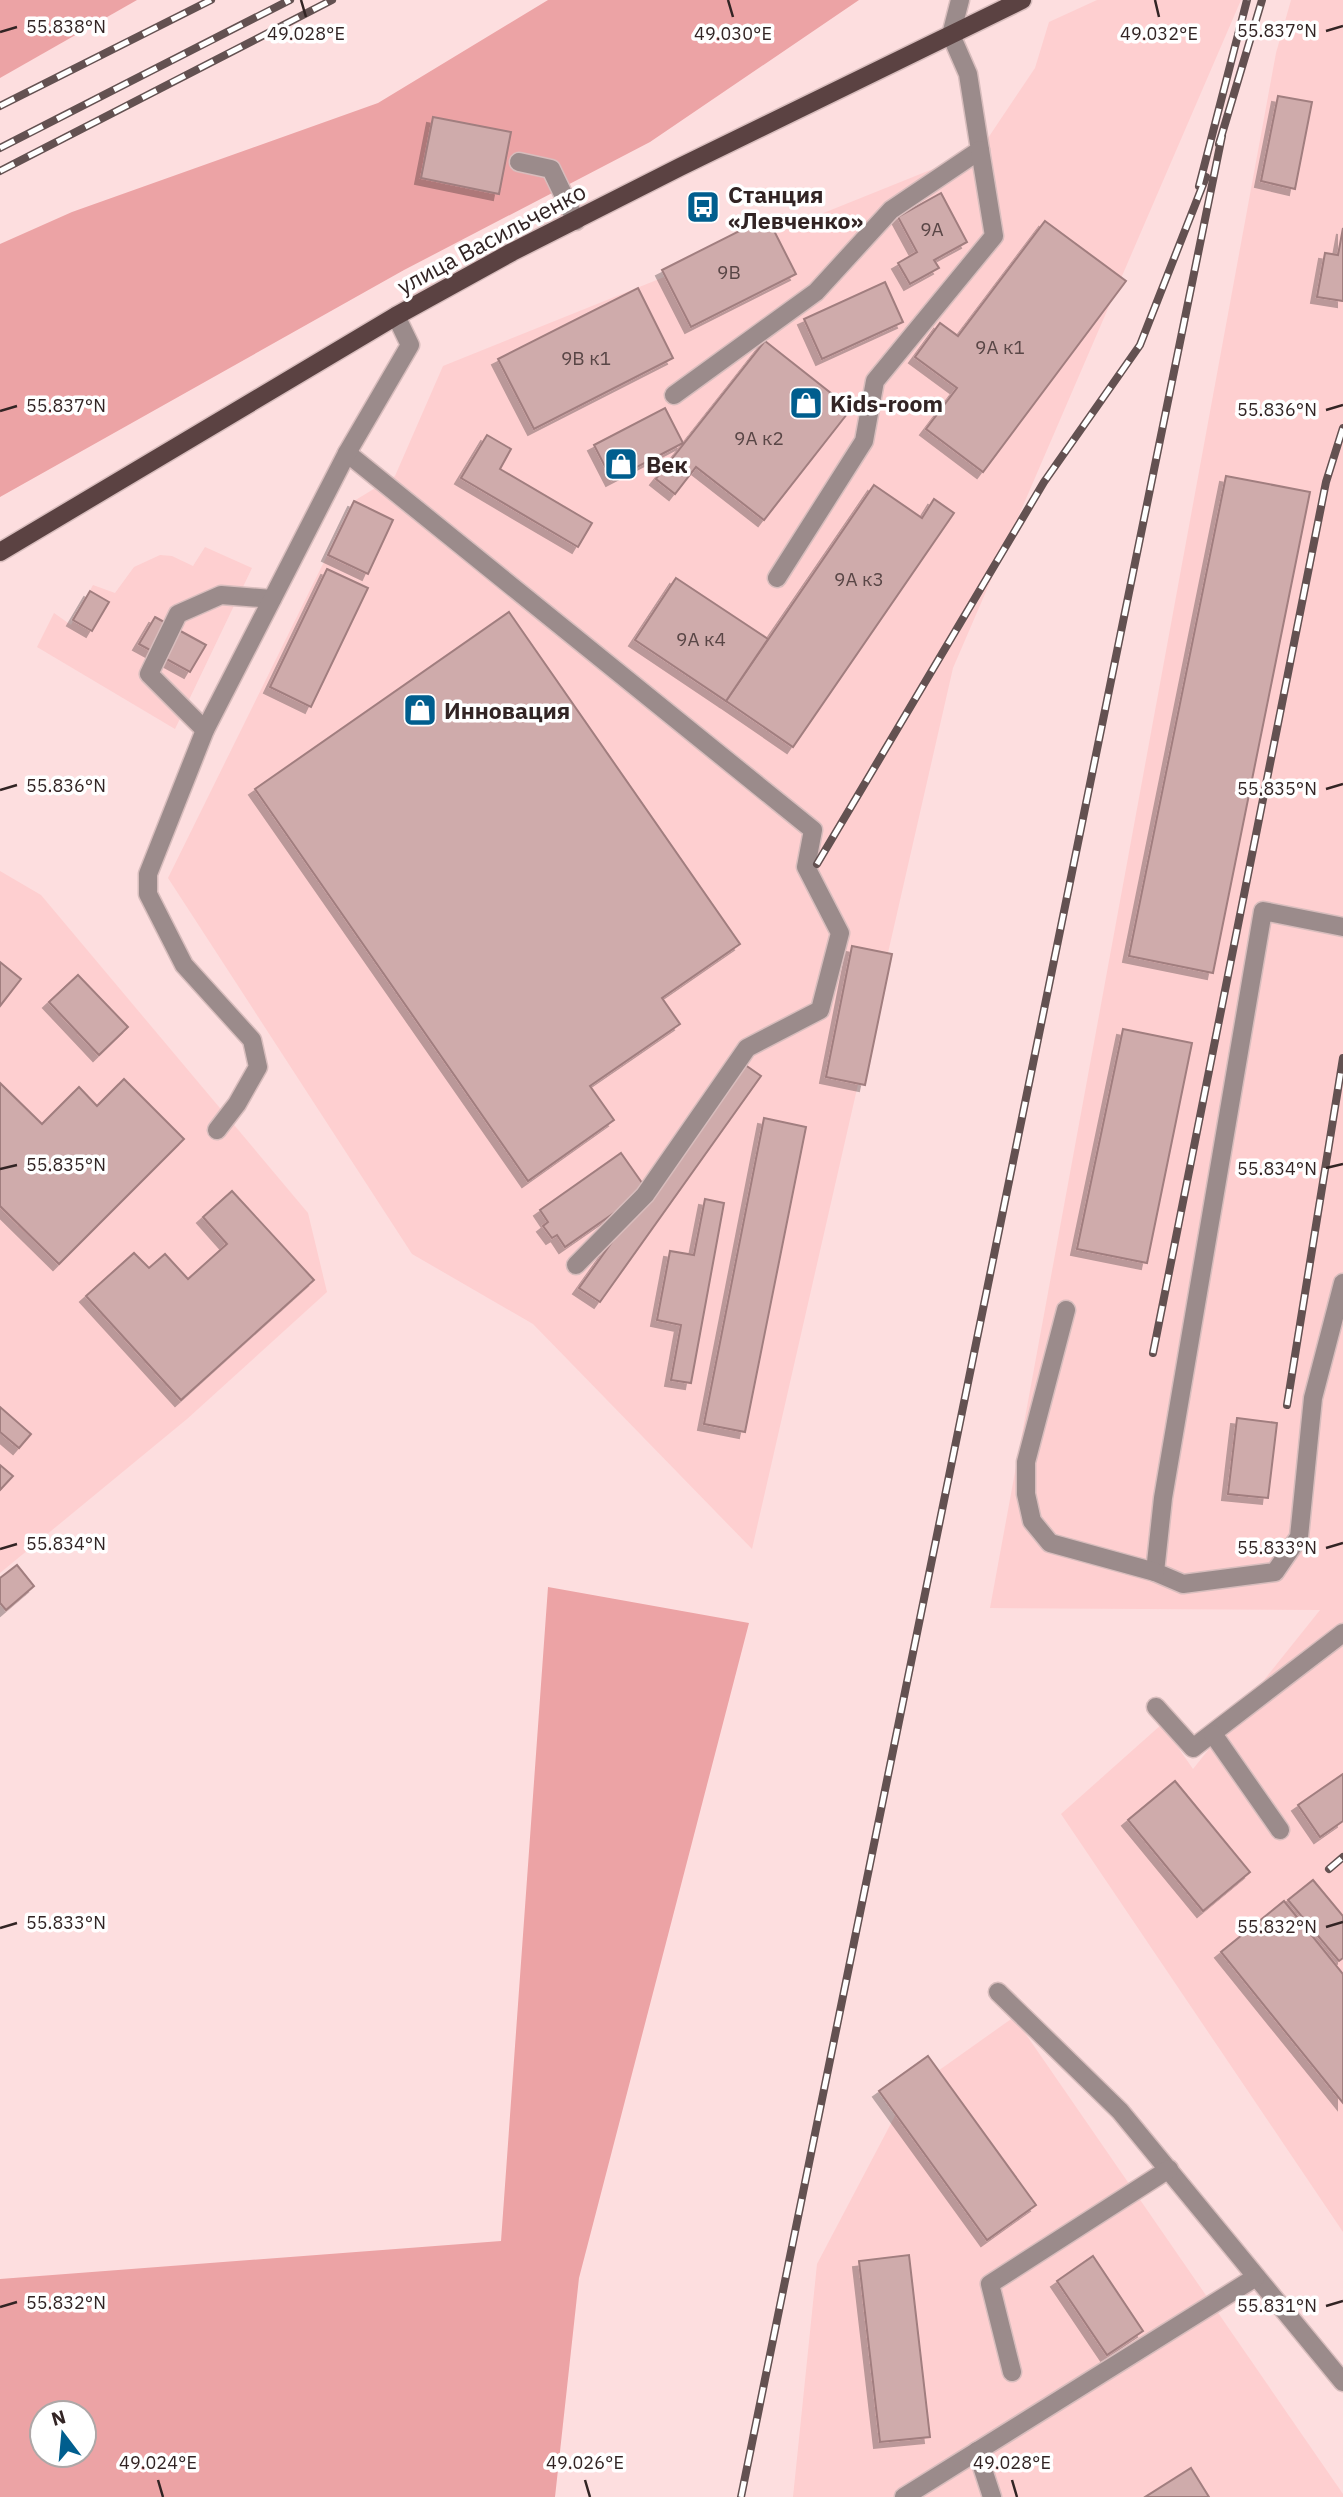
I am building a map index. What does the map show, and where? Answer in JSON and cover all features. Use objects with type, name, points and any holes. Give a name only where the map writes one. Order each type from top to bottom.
[{"type":"main road","name":"улица Васильченко","points":[[0,552],[396,316],[512,252],[1022,0]]},
{"type":"street","points":[[777,578],[864,441],[875,381],[994,236],[968,74],[951,35],[960,0]]},
{"type":"street","points":[[674,395],[816,292],[891,210],[980,150]]},
{"type":"street","points":[[519,162],[551,169],[576,221]]},
{"type":"street","points":[[217,1130],[237,1104],[258,1067],[252,1040],[184,965],[148,894],[148,874],[205,730],[347,453],[410,345],[396,316]]},
{"type":"street","points":[[347,453],[813,830],[806,867],[840,933],[820,1010],[747,1048],[645,1195],[576,1265]]},
{"type":"street","points":[[205,730],[149,674],[178,614],[221,595],[272,599]]},
{"type":"street","points":[[1155,1572],[1163,1498],[1263,911],[1343,927]]},
{"type":"street","points":[[1066,1310],[1026,1462],[1026,1494],[1032,1521],[1050,1543],[1155,1572],[1183,1584],[1275,1572],[1299,1537],[1313,1398],[1343,1283]]},
{"type":"street","points":[[1156,1706],[1193,1748],[1343,1633]]},
{"type":"street","points":[[1213,1734],[1280,1830]]},
{"type":"street","points":[[998,1992],[1121,2111],[1343,2382]]},
{"type":"street","points":[[1012,2372],[990,2284],[1168,2169]]},
{"type":"street","points":[[904,2497],[1256,2277]]},
{"type":"street","points":[[977,2451],[992,2497]]},
{"type":"shaded area","points":[[0,0],[137,0],[0,78]]},
{"type":"shaded area","points":[[548,0],[859,0],[650,142],[404,270],[0,497],[0,244],[72,212],[378,103]]},
{"type":"shaded area","points":[[1097,0],[1241,0],[953,668],[752,1549],[533,1324],[412,1254],[168,878],[354,501],[395,476],[443,366],[980,150],[1035,68],[1049,22]]},
{"type":"shaded area","points":[[1291,0],[1343,0],[1343,2232],[1061,1814],[1162,1724],[1193,1769],[1320,1610],[990,1608],[1276,53]]},
{"type":"shaded area","points":[[205,547],[252,568],[175,729],[37,647],[54,613],[71,625],[93,585],[115,593],[134,567],[160,555],[172,556],[193,566]]},
{"type":"shaded area","points":[[0,871],[41,895],[308,1213],[327,1292],[187,1419],[0,1573]]},
{"type":"shaded area","points":[[548,1587],[749,1623],[579,2278],[555,2497],[0,2497],[0,2279],[501,2241]]},
{"type":"shaded area","points":[[1014,2017],[1343,2497],[793,2497],[817,2264],[907,2093]]},
{"type":"building","points":[[1278,96],[1312,102],[1295,189],[1261,181]]},
{"type":"building","points":[[433,117],[511,132],[499,194],[421,178]]},
{"type":"building","points":[[941,193],[967,242],[934,260],[939,268],[910,284],[898,263],[917,252],[898,217]]},
{"type":"building","points":[[767,217],[796,274],[691,327],[662,270]]},
{"type":"building","points":[[1045,221],[1126,281],[983,472],[926,429],[957,388],[915,357],[940,323],[958,336]]},
{"type":"building","points":[[1343,228],[1343,301],[1317,297],[1325,253],[1338,255]]},
{"type":"building","points":[[885,282],[903,322],[822,359],[804,319]]},
{"type":"building","points":[[638,288],[673,358],[534,429],[498,359]]},
{"type":"building","points":[[765,341],[851,409],[764,520],[696,467],[675,494],[656,479]]},
{"type":"building","points":[[665,408],[683,443],[612,480],[594,445]]},
{"type":"building","points":[[487,435],[511,449],[500,469],[592,523],[578,547],[461,478]]},
{"type":"building","points":[[1226,476],[1310,492],[1213,973],[1129,956]]},
{"type":"building","points":[[874,485],[922,518],[934,499],[954,513],[793,747],[726,701]]},
{"type":"building","points":[[354,501],[393,520],[368,574],[328,555]]},
{"type":"building","points":[[327,569],[368,588],[311,707],[270,687]]},
{"type":"building","points":[[676,578],[768,639],[726,701],[635,640]]},
{"type":"building","points":[[90,591],[109,602],[92,631],[73,620]]},
{"type":"building","points":[[509,612],[740,944],[662,998],[680,1024],[590,1086],[614,1120],[528,1181],[255,789]]},
{"type":"building","points":[[155,617],[206,645],[190,672],[139,644]]},
{"type":"building","points":[[852,946],[892,954],[865,1085],[826,1077]]},
{"type":"building","points":[[0,962],[21,979],[0,1006]]},
{"type":"building","points":[[78,975],[128,1027],[99,1055],[49,1002]]},
{"type":"building","points":[[1123,1029],[1192,1043],[1147,1263],[1077,1249]]},
{"type":"building","points":[[741,1062],[761,1076],[600,1302],[579,1288]]},
{"type":"building","points":[[124,1079],[184,1139],[59,1264],[0,1206],[0,1083],[42,1124],[79,1087],[97,1106]]},
{"type":"building","points":[[764,1118],[806,1127],[745,1432],[704,1424]]},
{"type":"building","points":[[621,1153],[647,1190],[565,1247],[557,1235],[552,1238],[543,1226],[548,1222],[540,1210]]},
{"type":"building","points":[[232,1191],[314,1280],[181,1400],[86,1296],[134,1253],[149,1268],[165,1254],[188,1279],[227,1244],[203,1217]]},
{"type":"building","points":[[705,1199],[724,1203],[691,1383],[671,1380],[681,1325],[657,1320],[670,1251],[694,1255]]},
{"type":"building","points":[[0,1407],[31,1434],[19,1448],[0,1432]]},
{"type":"building","points":[[1237,1418],[1277,1423],[1268,1498],[1228,1494]]},
{"type":"building","points":[[0,1465],[13,1476],[0,1490]]},
{"type":"building","points":[[17,1565],[34,1586],[6,1610],[0,1603],[0,1578]]},
{"type":"building","points":[[1343,1774],[1343,1821],[1320,1837],[1298,1805]]},
{"type":"building","points":[[1175,1781],[1250,1872],[1203,1911],[1128,1820]]},
{"type":"building","points":[[1313,1880],[1343,1916],[1343,1958],[1339,1961],[1288,1900]]},
{"type":"building","points":[[1284,1901],[1343,1974],[1343,2103],[1221,1952]]},
{"type":"building","points":[[928,2056],[1036,2205],[987,2240],[879,2091]]},
{"type":"building","points":[[909,2255],[930,2437],[880,2442],[859,2261]]},
{"type":"building","points":[[1093,2256],[1143,2331],[1107,2355],[1057,2281]]},
{"type":"building","points":[[1191,2468],[1209,2497],[1145,2497]]},
{"type":"railway","points":[[0,106],[211,0]]},
{"type":"railway","points":[[0,148],[290,0]]},
{"type":"railway","points":[[0,171],[332,0]]},
{"type":"railway","points":[[1199,186],[1247,0]]},
{"type":"railway","points":[[1219,144],[1262,0]]},
{"type":"railway","points":[[741,2497],[1222,136]]},
{"type":"railway","points":[[817,864],[1044,482],[1140,345],[1206,177]]},
{"type":"railway","points":[[1153,1353],[1326,482],[1343,428]]},
{"type":"railway","points":[[1287,1405],[1343,1058]]},
{"type":"railway","points":[[1329,1869],[1343,1857]]},
{"type":"place","name":"Станция «Левченко»","points":[[703,207]]},
{"type":"place","name":"Kids-room","points":[[806,403]]},
{"type":"place","name":"Век","points":[[621,464]]},
{"type":"place","name":"Инновация","points":[[420,710]]}]
